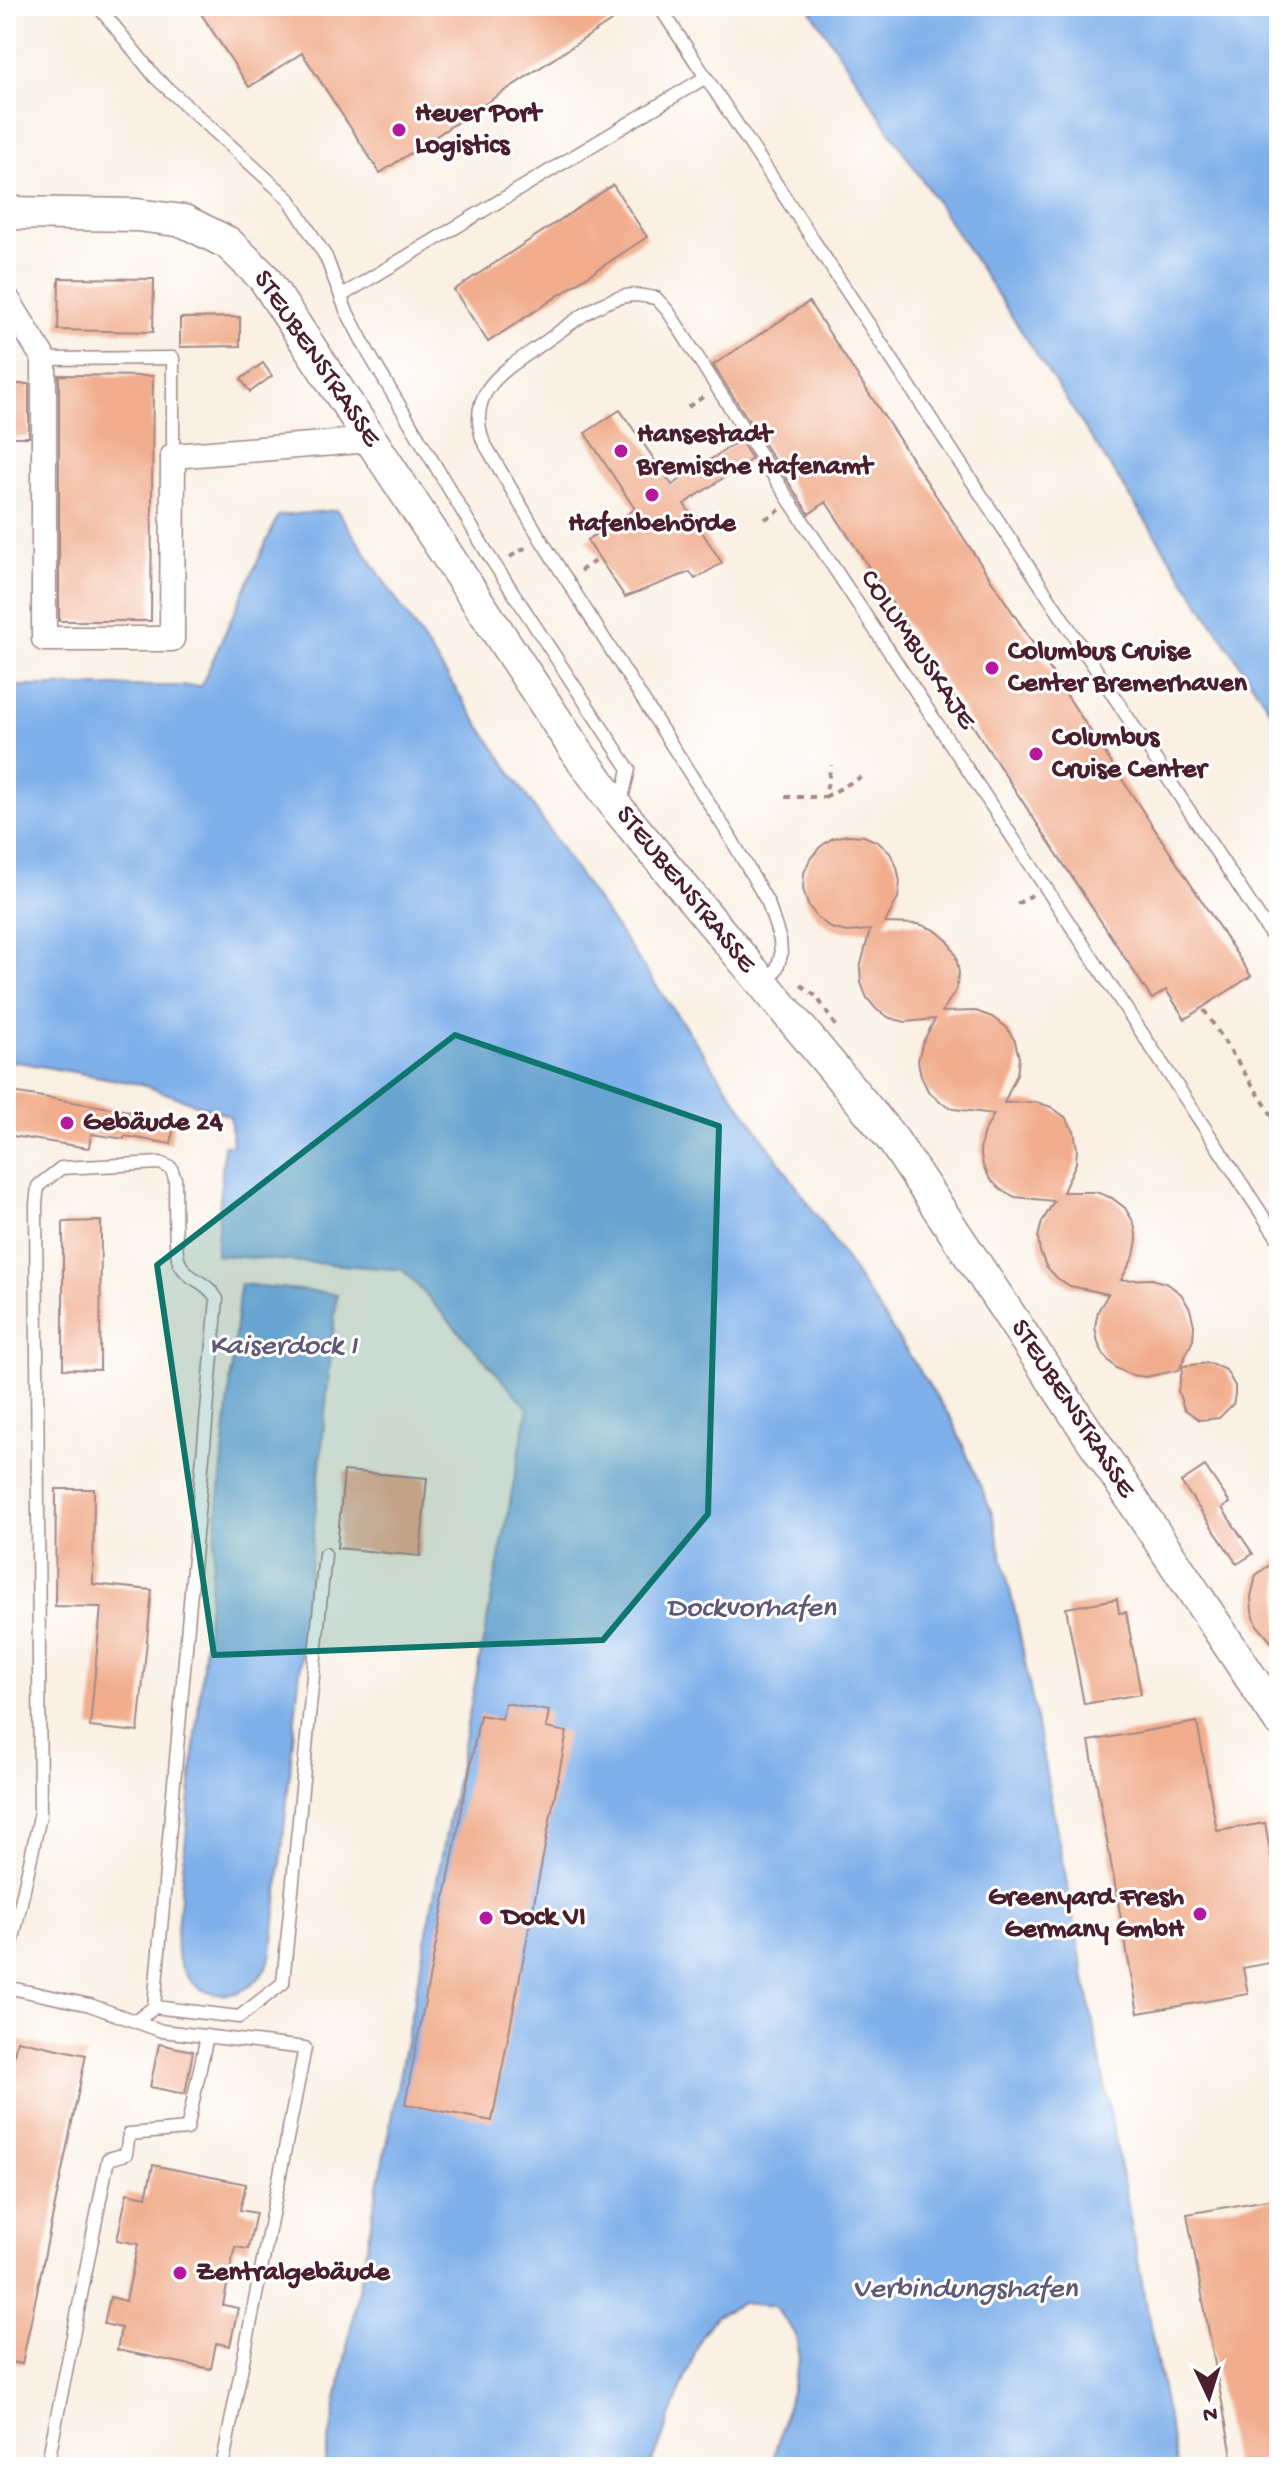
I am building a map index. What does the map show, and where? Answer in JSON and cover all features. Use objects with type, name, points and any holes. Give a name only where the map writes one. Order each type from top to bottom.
[{"type":"street","name":"STEUBENSTRASSE","points":[[6,213],[161,216],[184,221],[228,243],[264,278],[577,752],[619,810],[893,1140],[1279,1720]]},
{"type":"street","points":[[6,297],[44,359],[44,639],[172,639],[173,456],[371,440]]},
{"type":"lane","points":[[98,6],[156,78],[289,199],[326,257],[369,354],[489,556],[629,769],[619,810]]},
{"type":"lane","points":[[659,6],[1279,947]]},
{"type":"lane","points":[[341,296],[706,77]]},
{"type":"lane","name":"COLUMBUSKAJE","points":[[765,988],[781,955],[780,940],[768,903],[729,835],[540,538],[479,429],[479,413],[491,383],[503,370],[595,308],[631,295],[656,298],[668,311],[791,503],[1279,1240]]},
{"type":"lane","points":[[44,359],[173,358],[173,456]]},
{"type":"lane","points":[[6,1971],[40,1816],[38,1186],[61,1168],[160,1163],[171,1168],[175,1179],[180,1263],[193,1279],[209,1285],[217,1299],[154,2007]]},
{"type":"lane","points":[[137,2020],[154,2007],[239,2017],[283,1983],[325,1554]]},
{"type":"lane","points":[[6,1987],[90,2005],[162,2031],[305,2048],[222,2467]]},
{"type":"lane","points":[[47,2467],[108,2159],[126,2154],[129,2134],[187,2129],[207,2036]]},
{"type":"path","points":[[576,574],[595,561]]},
{"type":"path","points":[[825,797],[831,765]]},
{"type":"path","points":[[785,797],[825,797],[861,777]]},
{"type":"path","points":[[1204,1010],[1279,1126]]},
{"type":"highlighted area","points":[[455,1035],[719,1126],[708,1514],[603,1640],[214,1655],[157,1265]]},
{"type":"water","points":[[808,6],[1279,6],[1279,724]]},
{"type":"water","name":"Dockvorhafen","points":[[337,510],[577,872],[809,1204],[952,1420],[992,1513],[1018,1625],[1177,2467],[771,2467],[800,2357],[795,2333],[774,2306],[742,2303],[716,2316],[701,2337],[651,2467],[324,2467],[528,1408],[403,1270],[216,1255],[224,1145],[233,1145],[230,1116],[140,1084],[6,1060],[6,686],[201,686],[278,516]]},
{"type":"water","name":"Kaiserdock I","points":[[240,1284],[337,1294],[272,1952],[263,1973],[250,1986],[234,1993],[217,1994],[201,1989],[188,1978],[179,1961],[176,1939]]},
{"type":"building","name":"Heuer Port Logistics","points":[[196,6],[601,6],[611,21],[380,173],[302,53],[249,87]]},
{"type":"building","points":[[613,185],[647,237],[488,342],[454,290]]},
{"type":"building","points":[[59,278],[154,279],[153,332],[58,330]]},
{"type":"building","name":"Columbus Cruise Center Bremerhaven","points":[[809,302],[1251,976],[1185,1019],[1166,990],[1152,999],[826,502],[809,514],[713,365]]},
{"type":"building","points":[[240,317],[240,346],[180,347],[180,318]]},
{"type":"building","points":[[263,363],[272,376],[250,392],[241,379]]},
{"type":"building","points":[[59,375],[153,376],[151,621],[59,621]]},
{"type":"building","points":[[6,384],[29,384],[29,437],[6,437]]},
{"type":"building","name":"Hafenbehörde","points":[[620,410],[672,485],[740,440],[752,459],[684,504],[722,563],[695,579],[690,572],[625,597],[587,540],[635,509],[585,433]]},
{"type":"building","points":[[864,836],[878,842],[890,853],[897,867],[900,882],[898,898],[885,923],[919,924],[935,930],[948,941],[956,956],[959,973],[956,990],[942,1012],[976,1011],[992,1017],[1006,1027],[1015,1041],[1019,1058],[1017,1074],[1004,1103],[1036,1102],[1051,1107],[1065,1117],[1074,1131],[1076,1163],[1063,1192],[1096,1192],[1112,1198],[1125,1208],[1134,1223],[1137,1240],[1134,1256],[1121,1280],[1152,1279],[1168,1284],[1181,1294],[1190,1309],[1194,1325],[1193,1340],[1179,1370],[1146,1377],[1131,1375],[1116,1368],[1105,1357],[1095,1327],[1098,1311],[1108,1294],[1070,1286],[1057,1278],[1046,1266],[1040,1252],[1038,1237],[1042,1222],[1054,1201],[1015,1197],[1001,1190],[983,1166],[980,1150],[983,1134],[994,1114],[954,1109],[928,1091],[918,1061],[922,1044],[935,1019],[905,1022],[877,1010],[867,998],[861,983],[860,968],[870,930],[847,932],[831,928],[808,905],[803,889],[804,873],[810,859],[833,838]]},
{"type":"building","name":"Gebäude 24","points":[[6,1091],[129,1111],[128,1116],[174,1124],[171,1144],[91,1134],[89,1148],[6,1135]]},
{"type":"building","points":[[101,1221],[100,1370],[63,1369],[63,1222]]},
{"type":"building","points":[[1209,1363],[1226,1370],[1235,1386],[1235,1395],[1233,1404],[1219,1418],[1200,1420],[1184,1409],[1178,1391],[1183,1366]]},
{"type":"building","points":[[1205,1466],[1230,1503],[1222,1508],[1253,1554],[1237,1564],[1181,1482]]},
{"type":"building","points":[[344,1471],[427,1478],[420,1556],[337,1548]]},
{"type":"building","points":[[56,1489],[94,1489],[93,1584],[152,1590],[138,1732],[90,1727],[101,1607],[55,1606]]},
{"type":"building","points":[[1279,1558],[1279,1651],[1257,1625],[1251,1597],[1256,1575]]},
{"type":"building","points":[[1117,1599],[1119,1613],[1126,1612],[1141,1694],[1084,1704],[1066,1608]]},
{"type":"building","name":"Dock VI","points":[[505,1703],[549,1711],[546,1728],[567,1732],[492,2121],[405,2104],[480,1715],[502,1719]]},
{"type":"building","name":"Greenyard Fresh Germany GmbH","points":[[1197,1722],[1217,1831],[1265,1823],[1273,1867],[1279,1866],[1279,1961],[1243,1968],[1248,1994],[1138,2013],[1089,1741]]},
{"type":"building","points":[[17,2040],[86,2055],[22,2364],[6,2361],[6,2094]]},
{"type":"building","points":[[159,2044],[193,2051],[185,2094],[150,2087]]},
{"type":"building","name":"Zentralgebäude","points":[[153,2165],[246,2184],[240,2210],[256,2213],[248,2249],[235,2247],[223,2305],[238,2308],[230,2346],[216,2343],[211,2369],[117,2350],[121,2328],[104,2324],[110,2297],[126,2301],[138,2244],[117,2240],[127,2193],[146,2197]]},
{"type":"building","points":[[1279,2198],[1279,2467],[1234,2467],[1187,2214]]},
{"type":"place","name":"Heuer Port Logistics","points":[[399,130]]},
{"type":"place","name":"Hansestadt Bremische Hafenamt","points":[[621,451]]},
{"type":"place","name":"Hafenbehörde","points":[[652,495]]},
{"type":"place","name":"Columbus Cruise Center Bremerhaven","points":[[992,668]]},
{"type":"place","name":"Columbus Cruise Center","points":[[1036,754]]},
{"type":"place","name":"Gebäude 24","points":[[67,1123]]},
{"type":"place","name":"Greenyard Fresh Germany GmbH","points":[[1200,1914]]},
{"type":"place","name":"Dock VI","points":[[486,1918]]},
{"type":"place","name":"Zentralgebäude","points":[[180,2273]]},
{"type":"water label","name":"Verbindungshafen","points":[[965,2290]]}]
